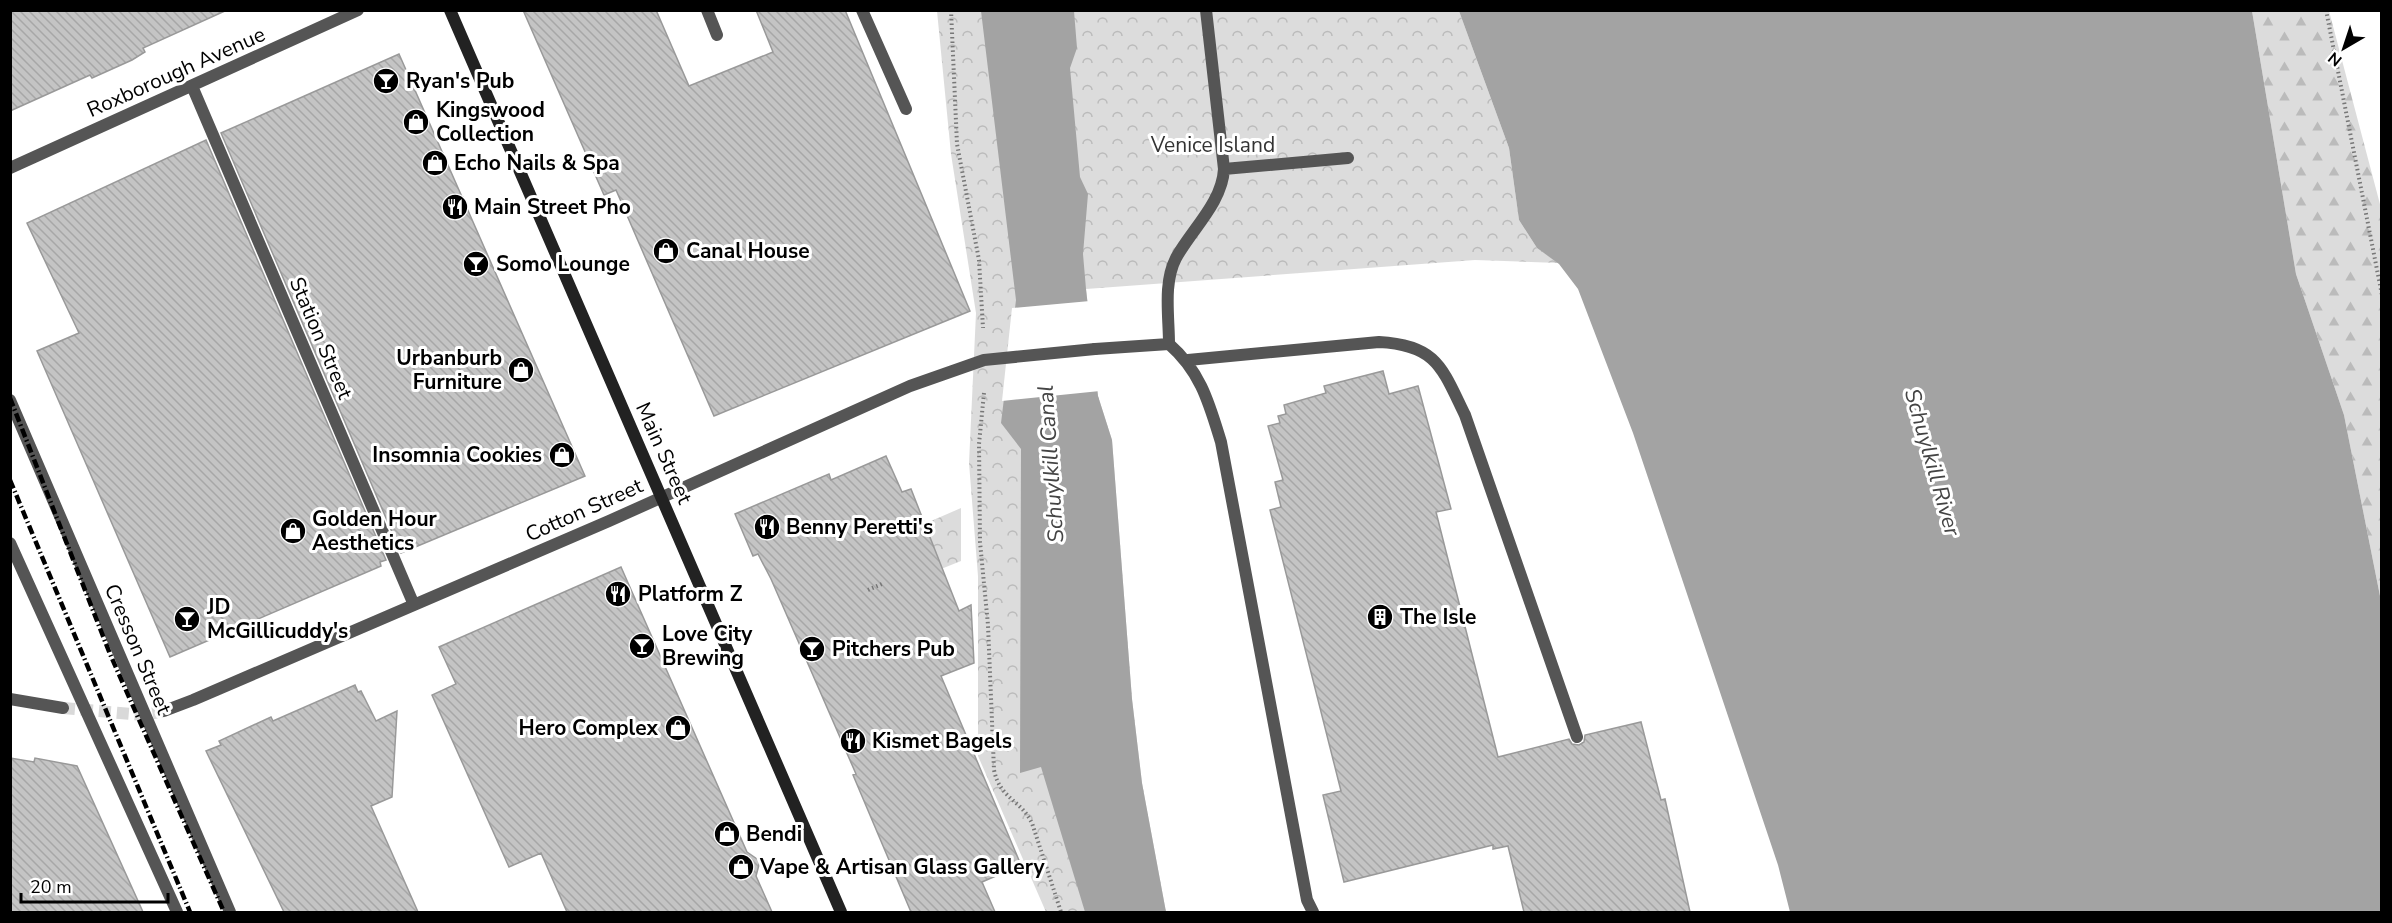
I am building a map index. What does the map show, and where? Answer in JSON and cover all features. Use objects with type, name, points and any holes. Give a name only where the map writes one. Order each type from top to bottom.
[{"type":"street","name":"Roxborough Avenue","points":[[10,168],[358,10]]},
{"type":"street","name":"Main Street","points":[[450,10],[841,912]]},
{"type":"street","points":[[707,10],[717,35]]},
{"type":"street","points":[[862,10],[906,109]]},
{"type":"street","points":[[1206,10],[1224,169],[1221,188],[1176,259],[1168,282],[1169,344],[1188,360],[1209,401],[1221,442],[1307,900],[1313,912]]},
{"type":"street","name":"Station Street","points":[[192,86],[414,605]]},
{"type":"street","points":[[1224,169],[1348,158]]},
{"type":"street","points":[[1188,360],[1379,342],[1405,343],[1427,354],[1442,368],[1465,415],[1577,737]]},
{"type":"street","name":"Cotton Street","points":[[164,711],[414,605],[910,386],[984,360],[1169,344]]},
{"type":"street","name":"Cresson Street","points":[[10,400],[230,912]]},
{"type":"street","points":[[10,543],[177,912]]},
{"type":"street","points":[[10,699],[63,708]]},
{"type":"path","points":[[951,10],[957,144],[980,260],[983,332]]},
{"type":"path","points":[[2326,10],[2382,295]]},
{"type":"path","points":[[984,398],[979,444],[980,542],[988,625],[994,770],[997,784],[1005,796],[1026,810],[1061,912]]},
{"type":"path","points":[[868,590],[884,583]]},
{"type":"green space","name":"Venice Island","points":[[937,11],[1459,11],[1509,148],[1519,220],[1537,248],[1559,263],[1475,260],[1086,289],[1098,396],[1112,440],[1132,699],[1142,783],[1166,912],[1046,912],[978,756],[978,576],[969,463],[976,313],[951,154]]},
{"type":"green space","points":[[2252,11],[2329,11],[2381,208],[2381,601],[2344,415],[2296,274]]},
{"type":"green space","points":[[961,508],[961,561],[941,569],[869,548]]},
{"type":"water","name":"Schuylkill Canal","points":[[981,11],[1074,11],[1077,48],[1070,68],[1080,177],[1088,194],[1083,254],[1086,289],[1098,396],[1112,440],[1132,699],[1142,783],[1166,912],[1085,912],[1041,767],[1020,773],[1021,449],[1001,423],[1016,300]]},
{"type":"water","name":"Schuylkill River","points":[[1459,11],[2252,11],[2296,274],[2344,415],[2381,601],[2381,912],[1790,912],[1778,865],[1633,433],[1578,289],[1559,264],[1537,248],[1519,220],[1509,148]]},
{"type":"pier","points":[[1090,301],[1100,391],[1002,401],[1012,308]]},
{"type":"building","points":[[10,10],[227,10],[143,48],[145,52],[132,60],[92,78],[90,75],[10,111]]},
{"type":"building","points":[[523,10],[656,10],[689,86],[773,52],[756,10],[845,10],[970,311],[714,416],[616,190],[604,195]]},
{"type":"building","points":[[399,54],[585,476],[401,553],[221,133]]},
{"type":"building","points":[[206,140],[386,560],[380,562],[381,566],[170,657],[37,351],[79,333],[27,223]]},
{"type":"building","name":"The Isle","points":[[1383,371],[1389,394],[1418,386],[1451,509],[1436,512],[1498,757],[1569,739],[1572,744],[1579,745],[1584,742],[1585,735],[1641,722],[1661,800],[1665,799],[1690,912],[1524,912],[1508,846],[1493,849],[1493,845],[1344,882],[1323,795],[1341,791],[1270,510],[1281,507],[1275,482],[1283,480],[1268,426],[1280,423],[1278,416],[1286,414],[1284,405],[1326,393],[1324,386]]},
{"type":"building","points":[[886,456],[902,492],[911,489],[959,611],[971,605],[974,663],[941,676],[1021,865],[982,882],[995,912],[911,912],[853,775],[856,774],[771,579],[758,554],[753,556],[735,514],[829,474],[831,480]]},
{"type":"building","points":[[621,567],[747,852],[760,861],[756,876],[772,912],[567,912],[541,853],[509,867],[432,695],[456,684],[439,647]]},
{"type":"building","points":[[355,685],[358,692],[361,691],[376,721],[397,711],[392,797],[371,806],[418,912],[284,912],[206,751],[221,745],[219,741],[271,717],[273,721]]},
{"type":"building","points":[[10,758],[34,762],[35,758],[77,766],[143,912],[10,912]]},
{"type":"tunnel","points":[[63,708],[144,715],[164,711]]},
{"type":"railway","points":[[10,398],[110,654],[224,912]]},
{"type":"railway","points":[[10,480],[190,912]]},
{"type":"place","name":"Ryan's Pub","points":[[386,81]]},
{"type":"place","name":"Kingswood Collection","points":[[416,122]]},
{"type":"place","name":"Echo Nails & Spa","points":[[435,163]]},
{"type":"place","name":"Main Street Pho","points":[[455,207]]},
{"type":"place","name":"Canal House","points":[[666,251]]},
{"type":"place","name":"Somo Lounge","points":[[476,264]]},
{"type":"place","name":"Urbanburb Furniture","points":[[521,370]]},
{"type":"place","name":"Insomnia Cookies","points":[[562,455]]},
{"type":"place","name":"Benny Peretti's","points":[[767,527]]},
{"type":"place","name":"Golden Hour Aesthetics","points":[[293,531]]},
{"type":"place","name":"Platform Z","points":[[618,594]]},
{"type":"place","name":"The Isle","points":[[1380,617]]},
{"type":"place","name":"JD McGillicuddy's","points":[[187,619]]},
{"type":"place","name":"Love City Brewing","points":[[642,646]]},
{"type":"place","name":"Pitchers Pub","points":[[812,649]]},
{"type":"place","name":"Hero Complex","points":[[678,728]]},
{"type":"place","name":"Kismet Bagels","points":[[853,741]]},
{"type":"place","name":"Bendi","points":[[727,834]]},
{"type":"place","name":"Vape & Artisan Glass Gallery","points":[[741,867]]}]
